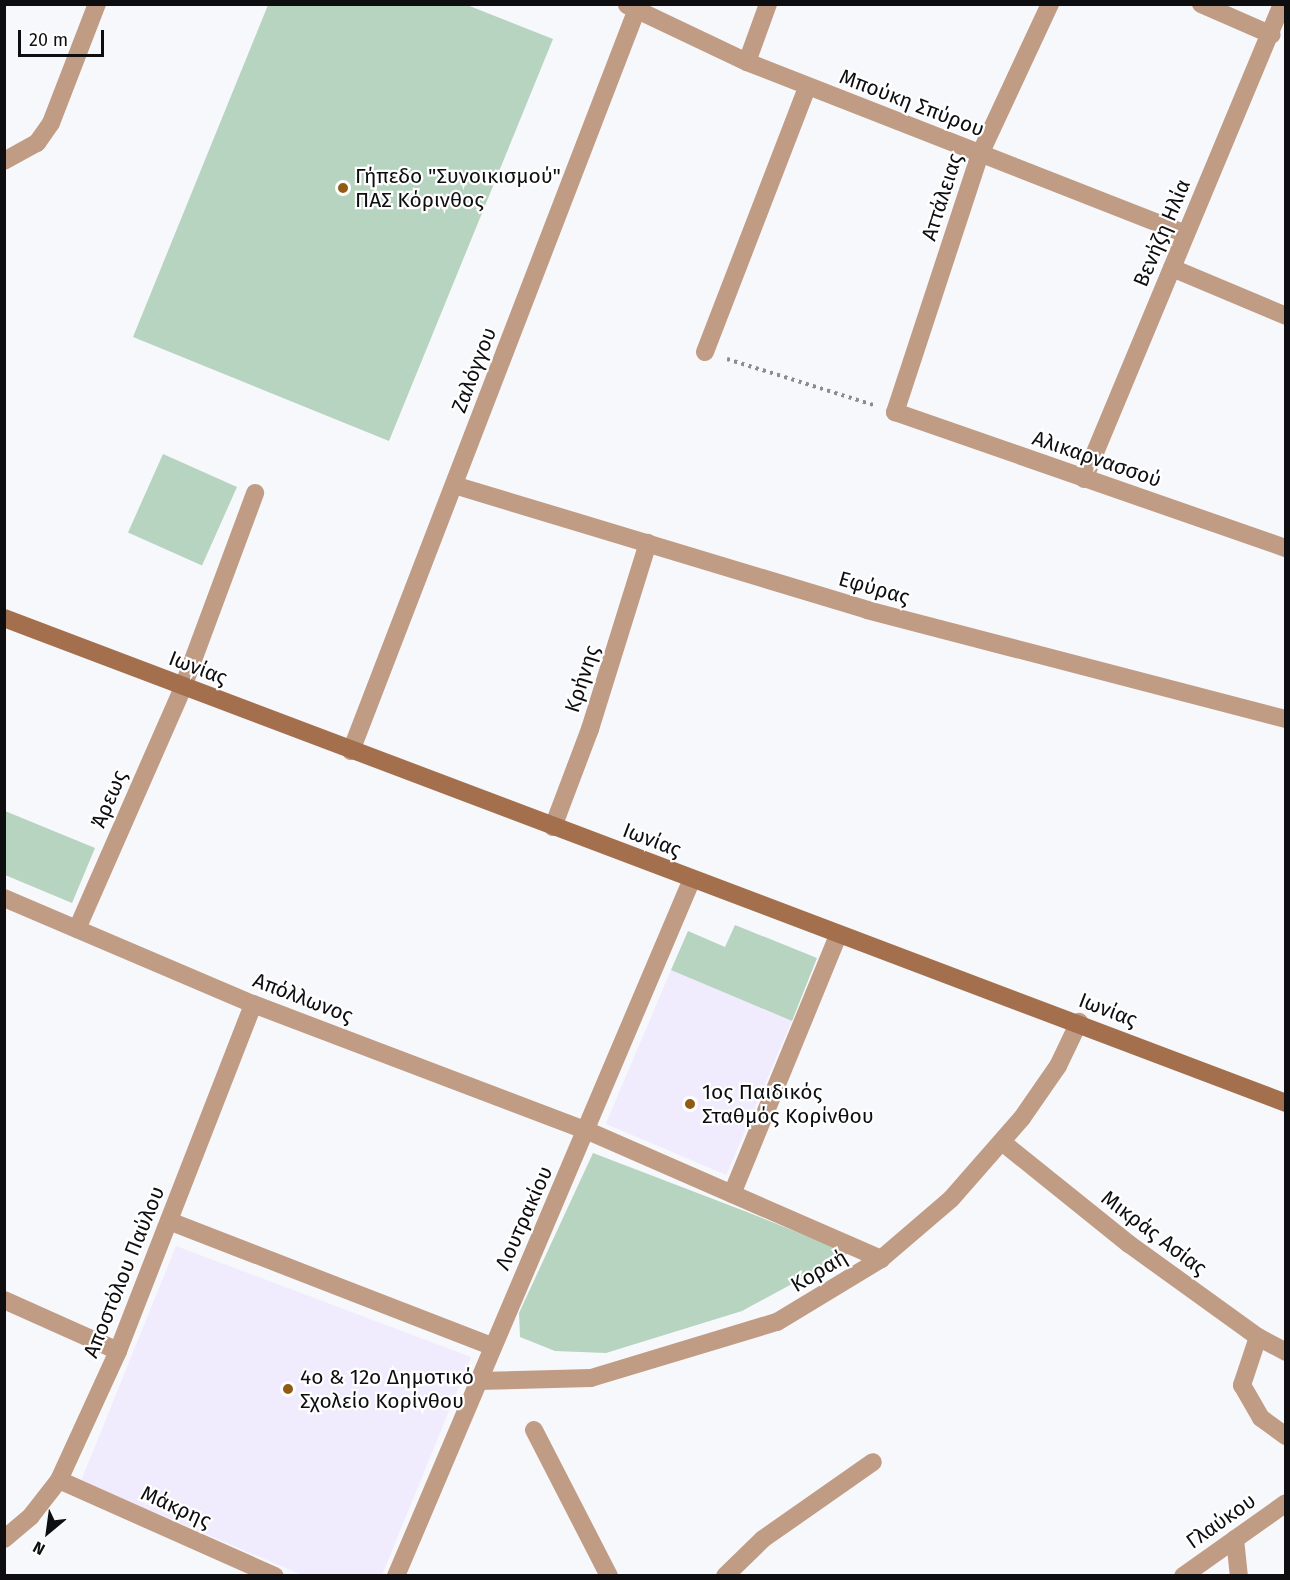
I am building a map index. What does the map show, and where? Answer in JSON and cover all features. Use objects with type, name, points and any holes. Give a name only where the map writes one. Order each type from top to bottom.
[{"type":"street","points":[[4,161],[37,143],[51,123],[98,4]]},
{"type":"street","points":[[747,62],[768,4]]},
{"type":"street","name":"Αττάλειας","points":[[895,412],[980,154],[1050,4]]},
{"type":"street","points":[[1201,4],[1272,35]]},
{"type":"street","name":"Βενήζη Ηλία","points":[[1084,479],[1185,234],[1272,35],[1282,4]]},
{"type":"street","name":"Μπούκη Σπύρου","points":[[634,6],[747,62],[807,87],[1185,234]]},
{"type":"street","name":"Ζαλόγγου","points":[[351,751],[454,485],[634,6]]},
{"type":"street","points":[[705,352],[807,87]]},
{"type":"street","points":[[1172,268],[1286,316]]},
{"type":"street","name":"Αλικαρνασσού","points":[[895,412],[1286,548]]},
{"type":"street","name":"Εφύρας","points":[[454,485],[867,610],[1286,719]]},
{"type":"street","name":"Άρεως","points":[[77,929],[183,687],[255,493]]},
{"type":"street","name":"Κρήνης","points":[[553,827],[590,729],[648,543]]},
{"type":"street","name":"Ιωνίας","points":[[4,618],[838,935],[1079,1022],[1286,1103]]},
{"type":"street","name":"Λουτρακίου","points":[[396,1575],[491,1346],[588,1131],[692,879]]},
{"type":"street","name":"Απόλλωνος","points":[[4,898],[253,1004],[588,1131],[881,1259]]},
{"type":"street","points":[[732,1194],[838,935]]},
{"type":"street","name":"Αποστόλου Παύλου","points":[[4,1539],[31,1516],[59,1480],[118,1351],[253,1004]]},
{"type":"street","name":"Κοραή","points":[[477,1381],[591,1378],[777,1322],[881,1259],[951,1198],[1002,1142],[1058,1066],[1079,1022]]},
{"type":"street","name":"Μικράς Ασίας","points":[[1002,1142],[1129,1244],[1258,1337],[1286,1352]]},
{"type":"street","points":[[169,1221],[491,1346]]},
{"type":"street","points":[[4,1300],[118,1351]]},
{"type":"street","points":[[1258,1337],[1242,1385],[1261,1418],[1286,1436]]},
{"type":"street","points":[[534,1430],[604,1569]]},
{"type":"street","points":[[725,1575],[763,1539],[873,1462]]},
{"type":"street","name":"Μάκρης","points":[[59,1480],[275,1575]]},
{"type":"street","name":"Γλαύκου","points":[[1183,1575],[1286,1503]]},
{"type":"street","points":[[1235,1539],[1239,1575]]},
{"type":"path","points":[[705,352],[895,412]]},
{"type":"shaded area","points":[[671,970],[792,1021],[726,1175],[606,1124]]},
{"type":"shaded area","name":"4ο & 12ο Δημοτικό Σχολείο Κορίνθου","points":[[176,1246],[471,1357],[382,1575],[302,1575],[81,1481]]},
{"type":"green space","name":"Γήπεδο \"Συνοικισμού\" ΠΑΣ Κόρινθος","points":[[268,5],[467,5],[553,39],[389,441],[133,337]]},
{"type":"green space","points":[[163,454],[237,487],[202,566],[128,533]]},
{"type":"green space","points":[[5,811],[95,848],[72,903],[5,875]]},
{"type":"green space","points":[[735,925],[817,958],[792,1021],[671,970],[688,931],[725,947]]},
{"type":"green space","points":[[593,1153],[849,1253],[742,1311],[606,1353],[555,1351],[520,1337],[519,1313]]},
{"type":"place","name":"Γήπεδο \"Συνοικισμού\" ΠΑΣ Κόρινθος","points":[[343,188]]},
{"type":"place","name":"1ος Παιδικός Σταθμός Κορίνθου","points":[[690,1104]]},
{"type":"place","name":"4ο & 12ο Δημοτικό Σχολείο Κορίνθου","points":[[288,1389]]}]
